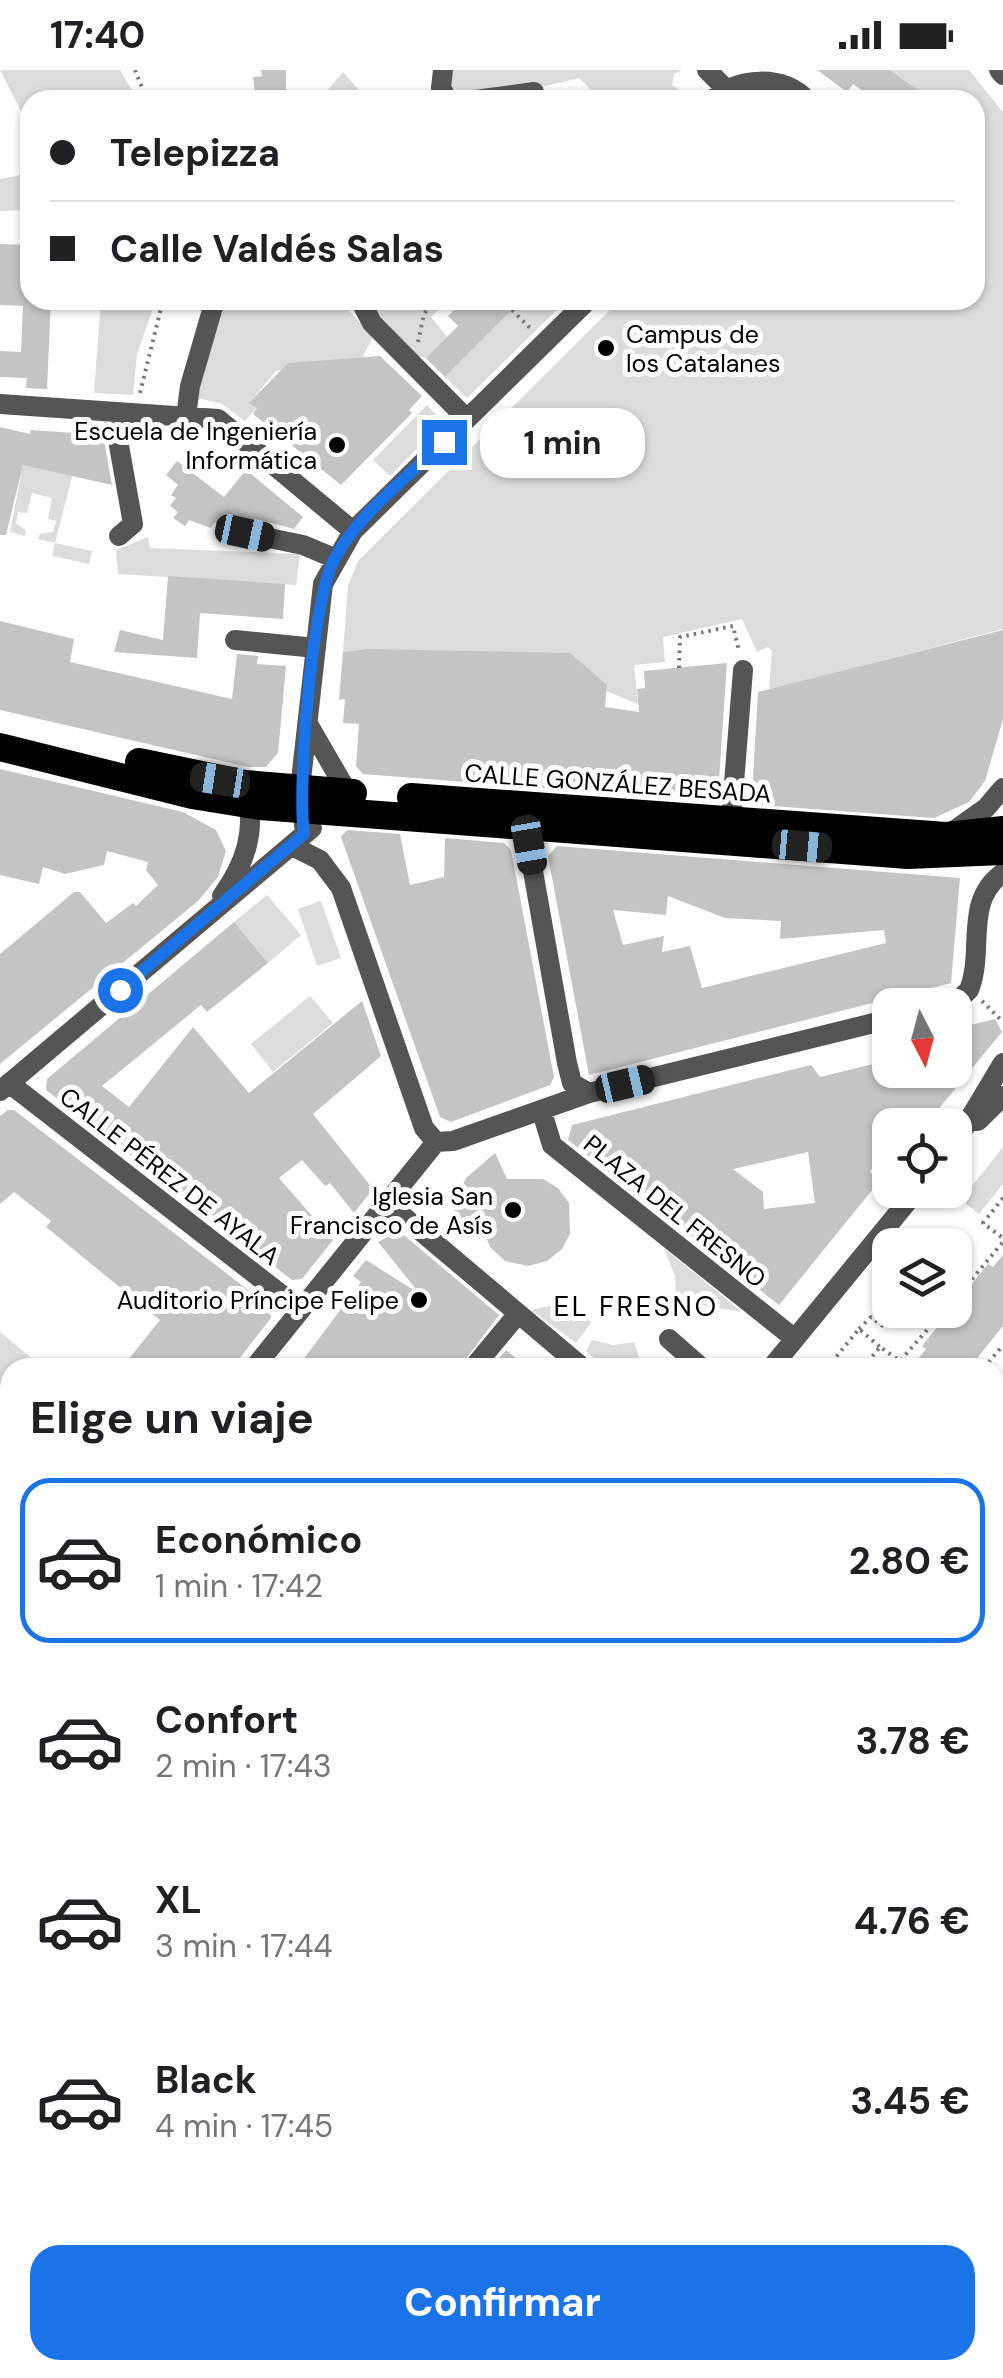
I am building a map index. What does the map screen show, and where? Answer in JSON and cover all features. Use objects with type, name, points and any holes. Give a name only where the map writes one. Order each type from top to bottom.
[{"type":"highway","points":[[0,729],[247,794],[299,820],[341,801]]},
{"type":"highway","points":[[0,747],[192,795],[247,794]]},
{"type":"highway","name":"CALLE GONZÁLEZ BESADA","points":[[341,801],[946,836],[1003,830]]},
{"type":"highway","name":"CALLE GONZÁLEZ BESADA","points":[[341,801],[525,826],[908,855],[1003,851]]},
{"type":"street","points":[[734,90],[758,82],[798,90]]},
{"type":"street","points":[[186,417],[190,386],[212,310]]},
{"type":"street","points":[[365,310],[372,323],[415,370],[467,419]]},
{"type":"street","points":[[436,1142],[424,1128],[341,888],[320,860],[299,820],[323,584],[334,558],[353,531],[578,310]]},
{"type":"street","points":[[0,404],[218,419],[353,531]]},
{"type":"street","points":[[114,412],[133,524],[120,536]]},
{"type":"street","points":[[245,533],[303,546],[334,558]]},
{"type":"street","points":[[234,640],[316,648]]},
{"type":"street","points":[[731,821],[743,670]]},
{"type":"street","points":[[4,1087],[206,918],[299,820],[341,801],[308,724]]},
{"type":"street","points":[[946,836],[986,808],[1003,788]]},
{"type":"street","points":[[206,918],[246,854],[247,794]]},
{"type":"street","points":[[525,826],[572,1083],[590,1093]]},
{"type":"street","points":[[969,988],[979,901],[988,885],[1003,873]]},
{"type":"street","points":[[262,1358],[436,1142],[452,1141],[590,1093],[872,1023]]},
{"type":"street","points":[[972,1115],[1003,1063]]},
{"type":"street","name":"CALLE PÉREZ DE AYALA","points":[[4,1087],[300,1309]]},
{"type":"street","points":[[972,1126],[1003,1096]]},
{"type":"street","name":"PLAZA DEL FRESNO","points":[[542,1112],[552,1145],[795,1338]]},
{"type":"street","points":[[385,1201],[570,1358]]},
{"type":"street","points":[[779,1358],[872,1256]]},
{"type":"street","points":[[481,1358],[517,1314]]},
{"type":"street","points":[[669,1340],[690,1358]]},
{"type":"path","points":[[135,414],[161,310]]},
{"type":"path","points":[[415,370],[427,310]]},
{"type":"path","points":[[512,310],[522,320]]},
{"type":"path","points":[[679,668],[680,637],[733,626],[743,670]]},
{"type":"path","points":[[972,993],[1003,1022]]},
{"type":"path","points":[[972,1278],[1003,1240],[983,1224],[1003,1198]]},
{"type":"path","points":[[836,1358],[872,1318]]},
{"type":"path","points":[[903,1358],[929,1328]]},
{"type":"path","points":[[860,1329],[896,1358]]},
{"type":"path","points":[[871,1358],[880,1346]]},
{"type":"shaded area","points":[[0,70],[120,70],[132,90],[20,90],[20,109]]},
{"type":"shaded area","points":[[450,70],[682,70],[674,74],[672,85],[679,90],[591,90],[579,78],[523,90],[450,87]]},
{"type":"shaded area","name":"Campus de los Catalanes","points":[[890,70],[969,70],[1003,112],[1003,629],[769,690],[772,651],[768,647],[757,652],[742,619],[663,637],[665,662],[634,665],[638,704],[606,691],[365,649],[343,652],[348,586],[358,561],[610,310],[985,310],[985,90],[918,90]]},
{"type":"shaded area","points":[[343,72],[359,90],[328,90]]},
{"type":"shaded area","points":[[20,175],[20,210],[0,211],[0,179]]},
{"type":"shaded area","points":[[100,310],[152,310],[137,354],[133,395],[94,393]]},
{"type":"shaded area","points":[[220,310],[348,310],[373,337],[362,358],[276,371],[250,402],[257,408],[245,421],[222,404],[194,397]]},
{"type":"shaded area","points":[[369,310],[438,310],[431,317],[447,337],[426,358],[409,354]]},
{"type":"shaded area","points":[[512,310],[557,310],[467,398],[445,377]]},
{"type":"shaded area","points":[[427,405],[443,422],[390,476],[373,460]]},
{"type":"shaded area","points":[[23,465],[73,473],[55,543],[38,539],[40,534],[53,532],[56,521],[48,519],[52,498],[32,493],[27,513],[18,512],[16,523],[26,531],[25,536],[10,532]]},
{"type":"shaded area","points":[[148,537],[150,548],[300,554],[296,585],[118,574],[116,550]]},
{"type":"shaded area","points":[[55,543],[92,551],[89,564],[52,556]]},
{"type":"shaded area","points":[[267,895],[301,935],[268,963],[234,922]]},
{"type":"shaded area","points":[[321,901],[341,958],[317,966],[298,909]]},
{"type":"shaded area","points":[[310,996],[333,1023],[273,1072],[251,1044]]},
{"type":"shaded area","points":[[1003,1147],[1003,1184],[979,1214],[971,1208],[972,1186]]},
{"type":"shaded area","points":[[664,1248],[742,1312],[676,1301],[675,1276]]},
{"type":"shaded area","points":[[576,1300],[591,1323],[576,1343],[531,1310]]},
{"type":"shaded area","points":[[0,1332],[31,1358],[0,1358]]},
{"type":"shaded area","points":[[592,1340],[613,1345],[634,1342],[639,1358],[594,1358],[586,1351]]},
{"type":"building","points":[[261,70],[286,70],[286,90],[255,90],[253,77],[262,76]]},
{"type":"building","points":[[817,70],[890,70],[918,90],[861,90],[853,84],[844,90]]},
{"type":"building","points":[[0,244],[20,245],[20,306],[0,305]]},
{"type":"building","points":[[23,310],[51,310],[47,389],[26,388],[27,378],[0,377],[0,351],[21,352]]},
{"type":"building","points":[[454,310],[512,310],[445,377],[426,358],[458,326],[448,316]]},
{"type":"building","name":"Escuela de Ingeniería Informática","points":[[380,356],[422,396],[409,410],[412,413],[341,485],[253,414],[257,408],[249,403],[288,363]]},
{"type":"building","points":[[0,427],[30,434],[31,430],[103,435],[112,485],[23,465],[6,535],[0,535]]},
{"type":"building","points":[[177,461],[224,497],[246,470],[303,517],[294,529],[256,519],[236,523],[227,518],[221,527],[215,522],[211,528],[189,520],[185,526],[173,518],[178,512],[170,506],[176,498],[171,495],[178,485],[166,475]]},
{"type":"building","points":[[168,576],[285,584],[283,619],[200,613],[197,658],[114,652],[120,630],[163,640]]},
{"type":"building","points":[[0,621],[74,639],[70,662],[232,699],[237,654],[258,656],[257,664],[286,666],[278,753],[266,767],[248,767],[0,710]]},
{"type":"building","points":[[1003,630],[1003,719],[985,781],[969,802],[934,818],[759,805],[752,795],[758,692]]},
{"type":"building","points":[[366,649],[570,653],[607,685],[605,707],[639,712],[637,689],[645,688],[644,671],[727,663],[718,795],[710,801],[363,774],[356,766],[359,724],[343,723],[345,699],[339,700],[343,652]]},
{"type":"building","points":[[0,769],[183,812],[216,830],[226,851],[218,877],[198,901],[0,1064],[0,954],[74,892],[80,892],[106,923],[133,903],[136,906],[158,885],[146,870],[148,862],[107,851],[104,865],[65,874],[43,867],[39,884],[0,875]]},
{"type":"building","points":[[347,830],[400,834],[410,885],[444,877],[445,838],[504,843],[511,850],[554,1077],[550,1085],[451,1122],[440,1117],[341,837]]},
{"type":"building","points":[[557,846],[960,878],[951,983],[931,988],[872,988],[872,1003],[589,1075],[548,856]],"holes":[[[668,896],[725,918],[781,921],[780,939],[884,930],[886,943],[702,988],[690,946],[662,952],[664,936],[623,945],[613,910],[666,915]]]},
{"type":"building","points":[[234,922],[268,963],[207,1012],[201,1005],[102,1086],[129,1107],[193,1027],[249,1093],[362,1001],[381,1056],[313,1114],[373,1189],[354,1213],[330,1183],[325,1186],[302,1160],[279,1178],[333,1240],[302,1279],[292,1280],[46,1090],[47,1079]]},
{"type":"building","points":[[995,1019],[1002,1032],[972,1068],[972,1025]]},
{"type":"building","points":[[872,1064],[872,1088],[956,1088],[939,1108],[872,1108],[872,1190],[779,1305],[568,1140],[572,1125],[811,1065],[820,1077]],"holes":[[[808,1152],[815,1203],[764,1209],[763,1192],[733,1169]]]},
{"type":"building","points":[[14,1110],[269,1306],[271,1318],[240,1358],[130,1358],[160,1320],[46,1227],[51,1221],[14,1192],[0,1204],[0,1116]]},
{"type":"building","name":"Iglesia San Francisco de Asís","points":[[495,1153],[507,1179],[543,1179],[558,1188],[569,1203],[570,1234],[562,1249],[547,1261],[528,1266],[505,1261],[490,1247],[481,1225],[454,1218],[455,1202],[466,1178]]},
{"type":"building","name":"Auditorio Príncipe Felipe","points":[[399,1231],[499,1315],[467,1358],[304,1358],[361,1282],[353,1276],[366,1260],[420,1294],[378,1242]]},
{"type":"building","points":[[1003,1255],[1003,1326],[979,1358],[919,1358],[926,1349],[922,1346],[936,1328],[972,1328],[972,1284],[988,1264],[993,1267]]},
{"type":"building","points":[[506,1350],[516,1358],[499,1358]]},
{"type":"place","name":"Campus de los Catalanes","points":[[606,348]]},
{"type":"place","name":"Escuela de Ingeniería Informática","points":[[337,445]]},
{"type":"place","name":"Iglesia San Francisco de Asís","points":[[513,1210]]},
{"type":"place","name":"Auditorio Príncipe Felipe","points":[[419,1300]]},
{"type":"district","name":"EL FRESNO","points":[[636,1306]]},
{"type":"route","points":[[120,990],[304,834],[300,788],[323,584],[334,558],[353,531],[444,442]]}]
